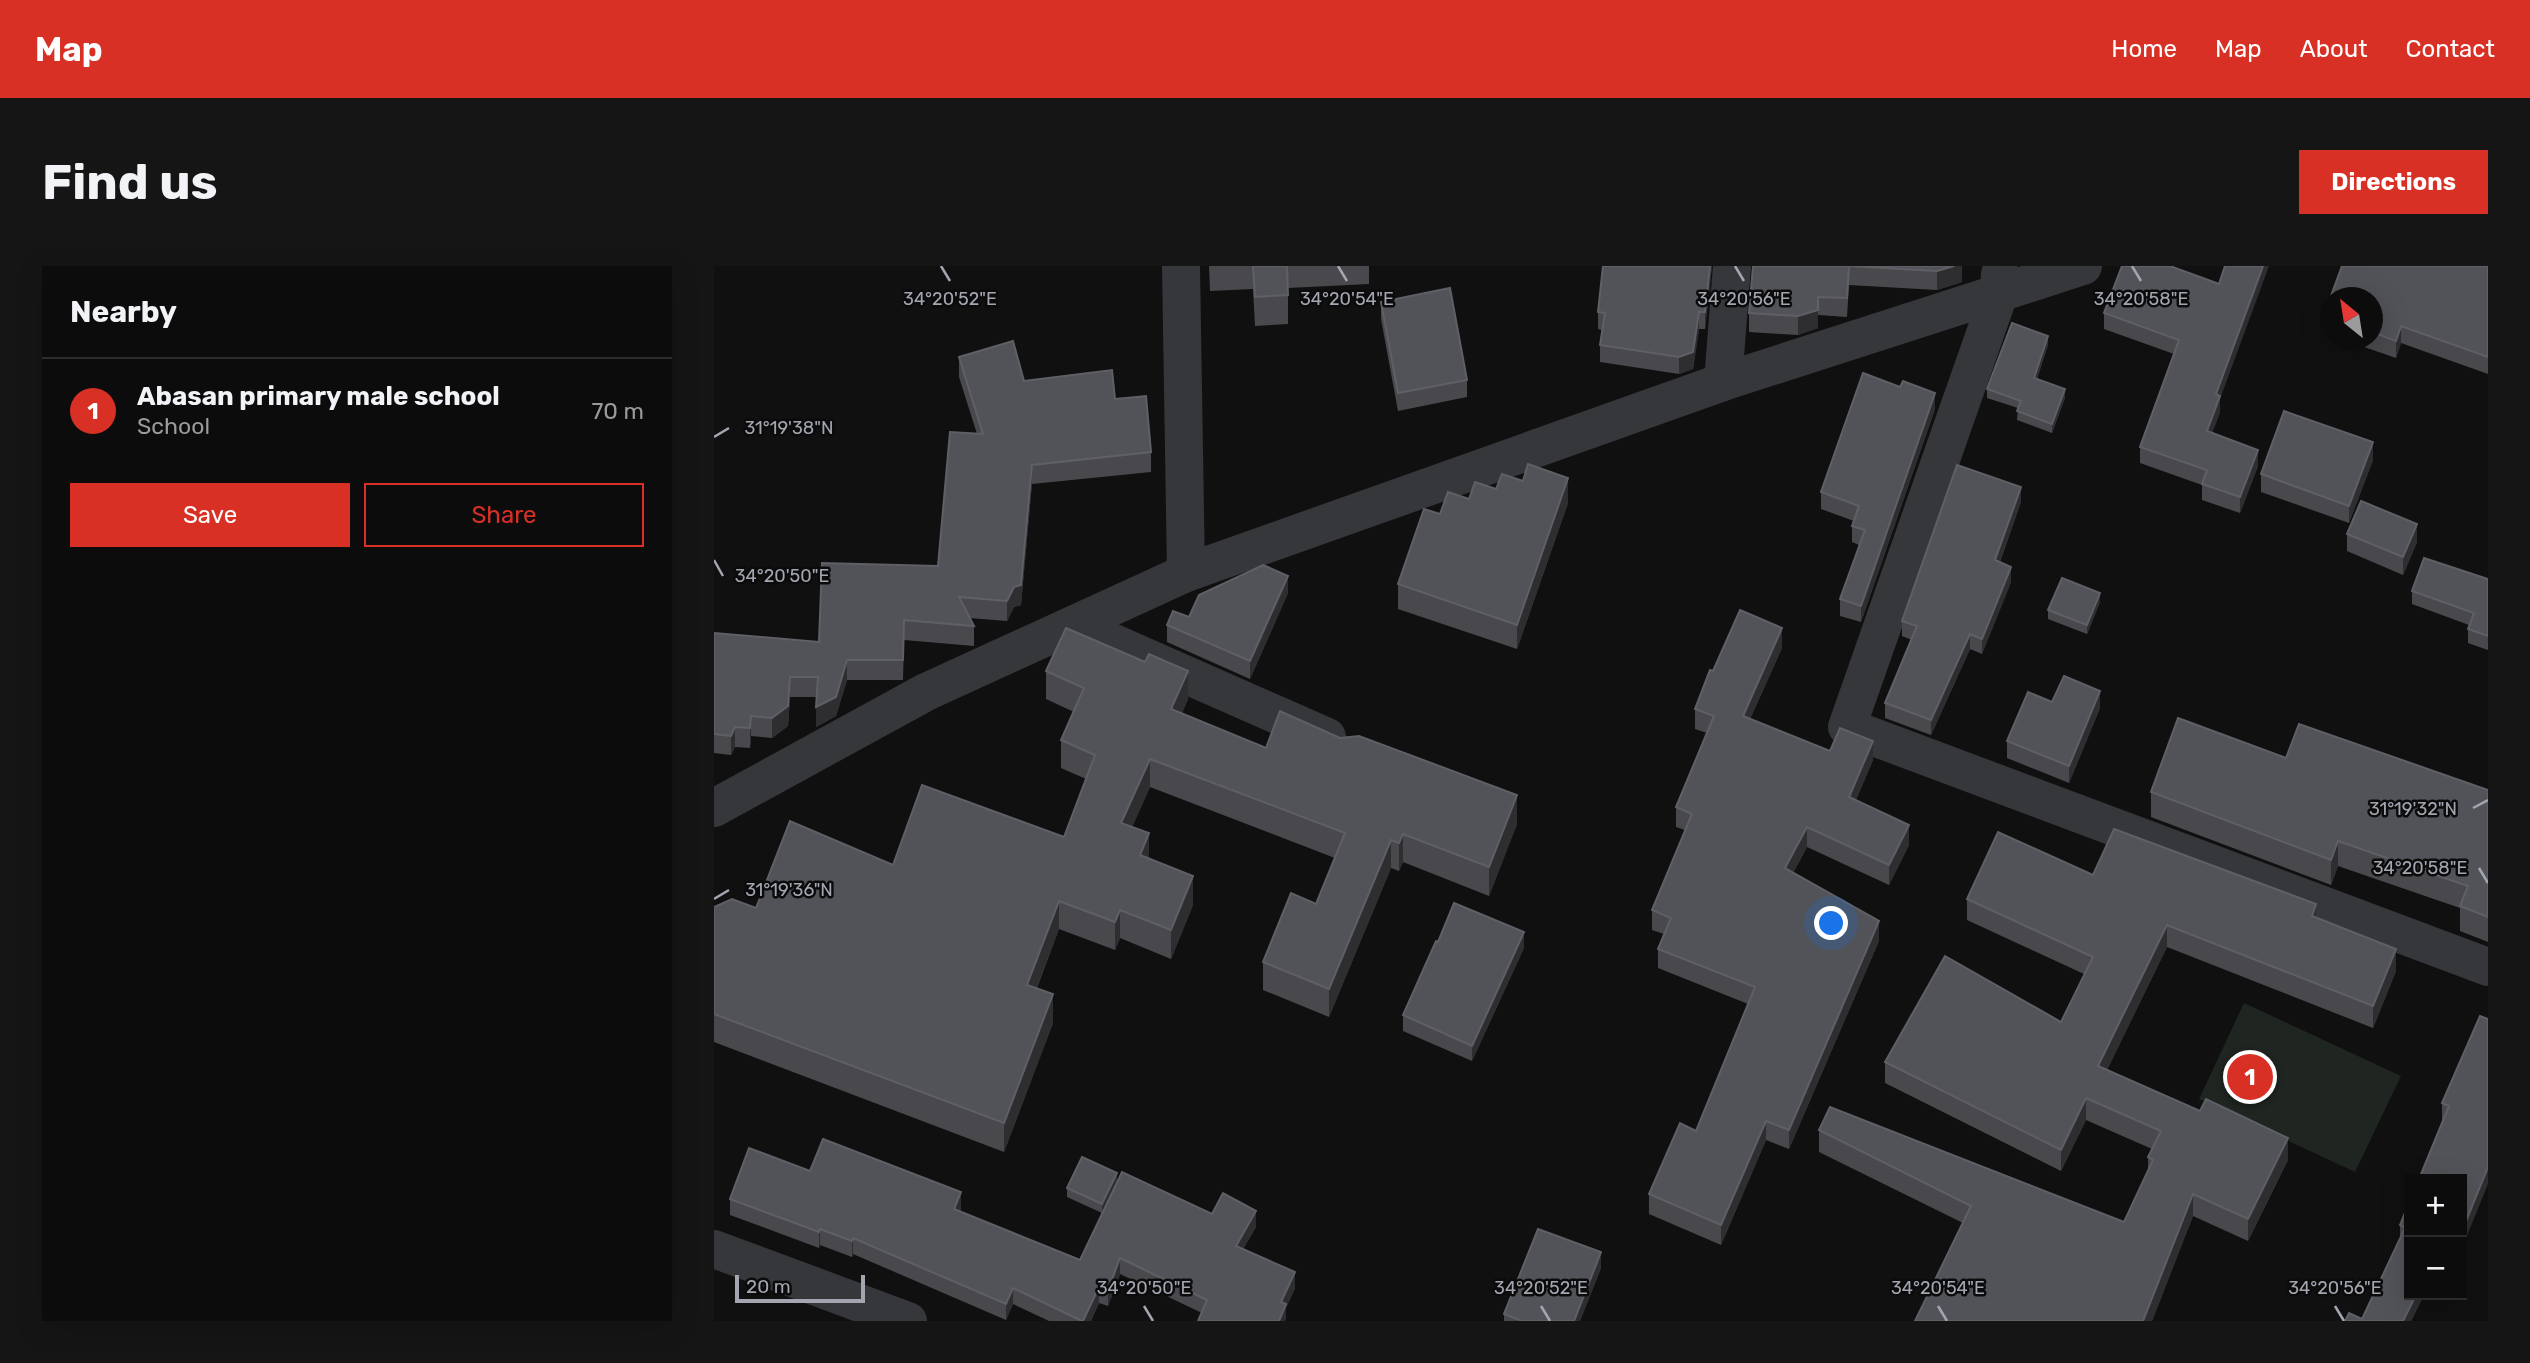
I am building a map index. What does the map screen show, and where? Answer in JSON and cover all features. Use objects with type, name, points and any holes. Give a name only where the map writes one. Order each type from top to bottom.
[{"type":"street","points":[[1181,266],[1186,573]]},
{"type":"street","points":[[1723,382],[1732,266]]},
{"type":"street","points":[[714,808],[926,692],[1186,573],[1723,382],[2000,280],[2083,266]]},
{"type":"street","points":[[2000,280],[1847,727],[2488,967]]},
{"type":"street","points":[[1073,625],[1349,746]]},
{"type":"street","points":[[714,1249],[908,1321]]},
{"type":"shaded area","points":[[2244,1003],[2401,1076],[2355,1172],[2199,1099]]},
{"type":"building","points":[[1253,266],[1287,266],[1288,295],[1255,297]]},
{"type":"building","points":[[1603,266],[1710,266],[1705,312],[1699,312],[1693,352],[1679,357],[1600,345],[1605,313],[1598,312]]},
{"type":"building","points":[[1753,266],[1849,266],[1847,298],[1818,297],[1818,310],[1798,316],[1749,313]]},
{"type":"building","points":[[1849,266],[1954,266],[1937,271]]},
{"type":"building","points":[[2122,266],[2170,266],[2219,284],[2225,266],[2263,266],[2216,394],[2220,396],[2207,431],[2258,450],[2240,497],[2202,484],[2207,470],[2140,447],[2179,340],[2104,313]]},
{"type":"building","points":[[2342,266],[2488,266],[2488,357],[2401,326],[2396,341],[2383,336],[2383,287],[2334,287]]},
{"type":"building","points":[[1450,288],[1467,380],[1398,393],[1381,302]]},
{"type":"building","points":[[2012,323],[2048,336],[2034,378],[2065,389],[2052,424],[2017,411],[2021,401],[1987,389]]},
{"type":"building","points":[[1013,341],[1024,381],[1112,370],[1115,399],[1146,396],[1151,452],[1032,465],[1021,585],[1014,587],[1007,601],[959,597],[974,626],[904,620],[903,660],[847,660],[836,697],[816,707],[818,677],[790,677],[788,706],[772,718],[751,716],[750,728],[735,727],[731,736],[714,734],[714,633],[819,642],[822,563],[938,566],[950,432],[983,434],[959,357]]},
{"type":"building","points":[[1863,373],[1900,387],[1903,381],[1935,393],[1861,606],[1840,599],[1865,530],[1852,526],[1859,506],[1821,492]]},
{"type":"building","points":[[2284,411],[2373,442],[2349,506],[2261,474]]},
{"type":"building","points":[[1528,464],[1568,478],[1517,625],[1398,584],[1424,509],[1440,514],[1448,492],[1469,499],[1475,482],[1496,489],[1502,474],[1523,481]]},
{"type":"building","points":[[1957,465],[2021,487],[1995,560],[2011,567],[1982,639],[1970,634],[1931,720],[1885,703],[1917,626],[1902,621]]},
{"type":"building","points":[[2361,501],[2417,524],[2403,557],[2347,534]]},
{"type":"building","points":[[2424,558],[2488,579],[2488,636],[2468,629],[2474,613],[2412,591]]},
{"type":"building","points":[[1263,565],[1288,576],[1250,661],[1167,625],[1173,611],[1189,617],[1199,595]]},
{"type":"building","points":[[2062,578],[2100,593],[2087,625],[2048,610]]},
{"type":"building","points":[[1740,610],[1782,628],[1743,716],[1830,751],[1840,728],[1873,741],[1849,797],[1909,825],[1889,865],[1807,827],[1785,868],[1879,921],[1789,1130],[1766,1121],[1721,1225],[1649,1194],[1680,1123],[1696,1131],[1755,987],[1658,949],[1671,918],[1652,910],[1692,814],[1676,807],[1714,716],[1695,709],[1710,670],[1713,671]]},
{"type":"building","points":[[1066,628],[1145,662],[1149,654],[1188,671],[1171,709],[1266,748],[1280,711],[1340,738],[1359,736],[1517,795],[1489,867],[1403,834],[1399,843],[1391,840],[1329,989],[1263,962],[1291,893],[1316,904],[1345,833],[1150,759],[1121,823],[1149,833],[1140,855],[1193,876],[1171,930],[1120,910],[1115,922],[1059,901],[1027,985],[1053,994],[1004,1123],[714,1014],[714,907],[732,899],[756,908],[790,821],[893,865],[922,785],[1064,837],[1095,755],[1061,740],[1084,688],[1046,671]]},
{"type":"building","points":[[2064,676],[2100,691],[2069,766],[2007,741],[2028,692],[2052,702]]},
{"type":"building","points":[[2178,718],[2286,758],[2299,724],[2488,790],[2488,917],[2460,906],[2468,886],[2338,841],[2331,860],[2151,792]]},
{"type":"building","points":[[2114,829],[2316,904],[2312,916],[2396,949],[2373,1006],[2167,925],[2098,1066],[2200,1111],[2206,1099],[2288,1138],[2248,1219],[2193,1194],[2143,1321],[1915,1321],[1971,1206],[1819,1130],[1830,1107],[2124,1222],[2153,1160],[2148,1157],[2161,1131],[2086,1098],[2061,1150],[1885,1062],[1945,956],[2061,1022],[2093,957],[1967,899],[1998,832],[2093,875]]},
{"type":"building","points":[[1454,903],[1524,932],[1472,1046],[1403,1015]]},
{"type":"building","points":[[2480,1016],[2488,1019],[2488,1167],[2467,1219],[2467,1174],[2421,1174],[2449,1106],[2442,1103]]},
{"type":"building","points":[[823,1139],[961,1192],[954,1209],[1080,1260],[1122,1172],[1212,1214],[1223,1193],[1256,1211],[1236,1246],[1295,1272],[1281,1302],[1286,1304],[1279,1321],[1198,1321],[1207,1300],[1120,1258],[1108,1290],[1099,1287],[1082,1321],[1013,1288],[1006,1304],[853,1238],[852,1241],[820,1229],[819,1232],[730,1199],[749,1148],[810,1171]]},
{"type":"building","points":[[1082,1157],[1117,1173],[1102,1204],[1067,1188]]},
{"type":"building","points":[[1538,1229],[1601,1252],[1574,1321],[1522,1321],[1504,1314]]},
{"type":"building","points":[[2404,1230],[2404,1300],[2414,1300],[2403,1321],[2345,1321],[2349,1313],[2362,1319]]},
{"type":"place","name":"Abasan primary male school","points":[[2250,1077]]}]
